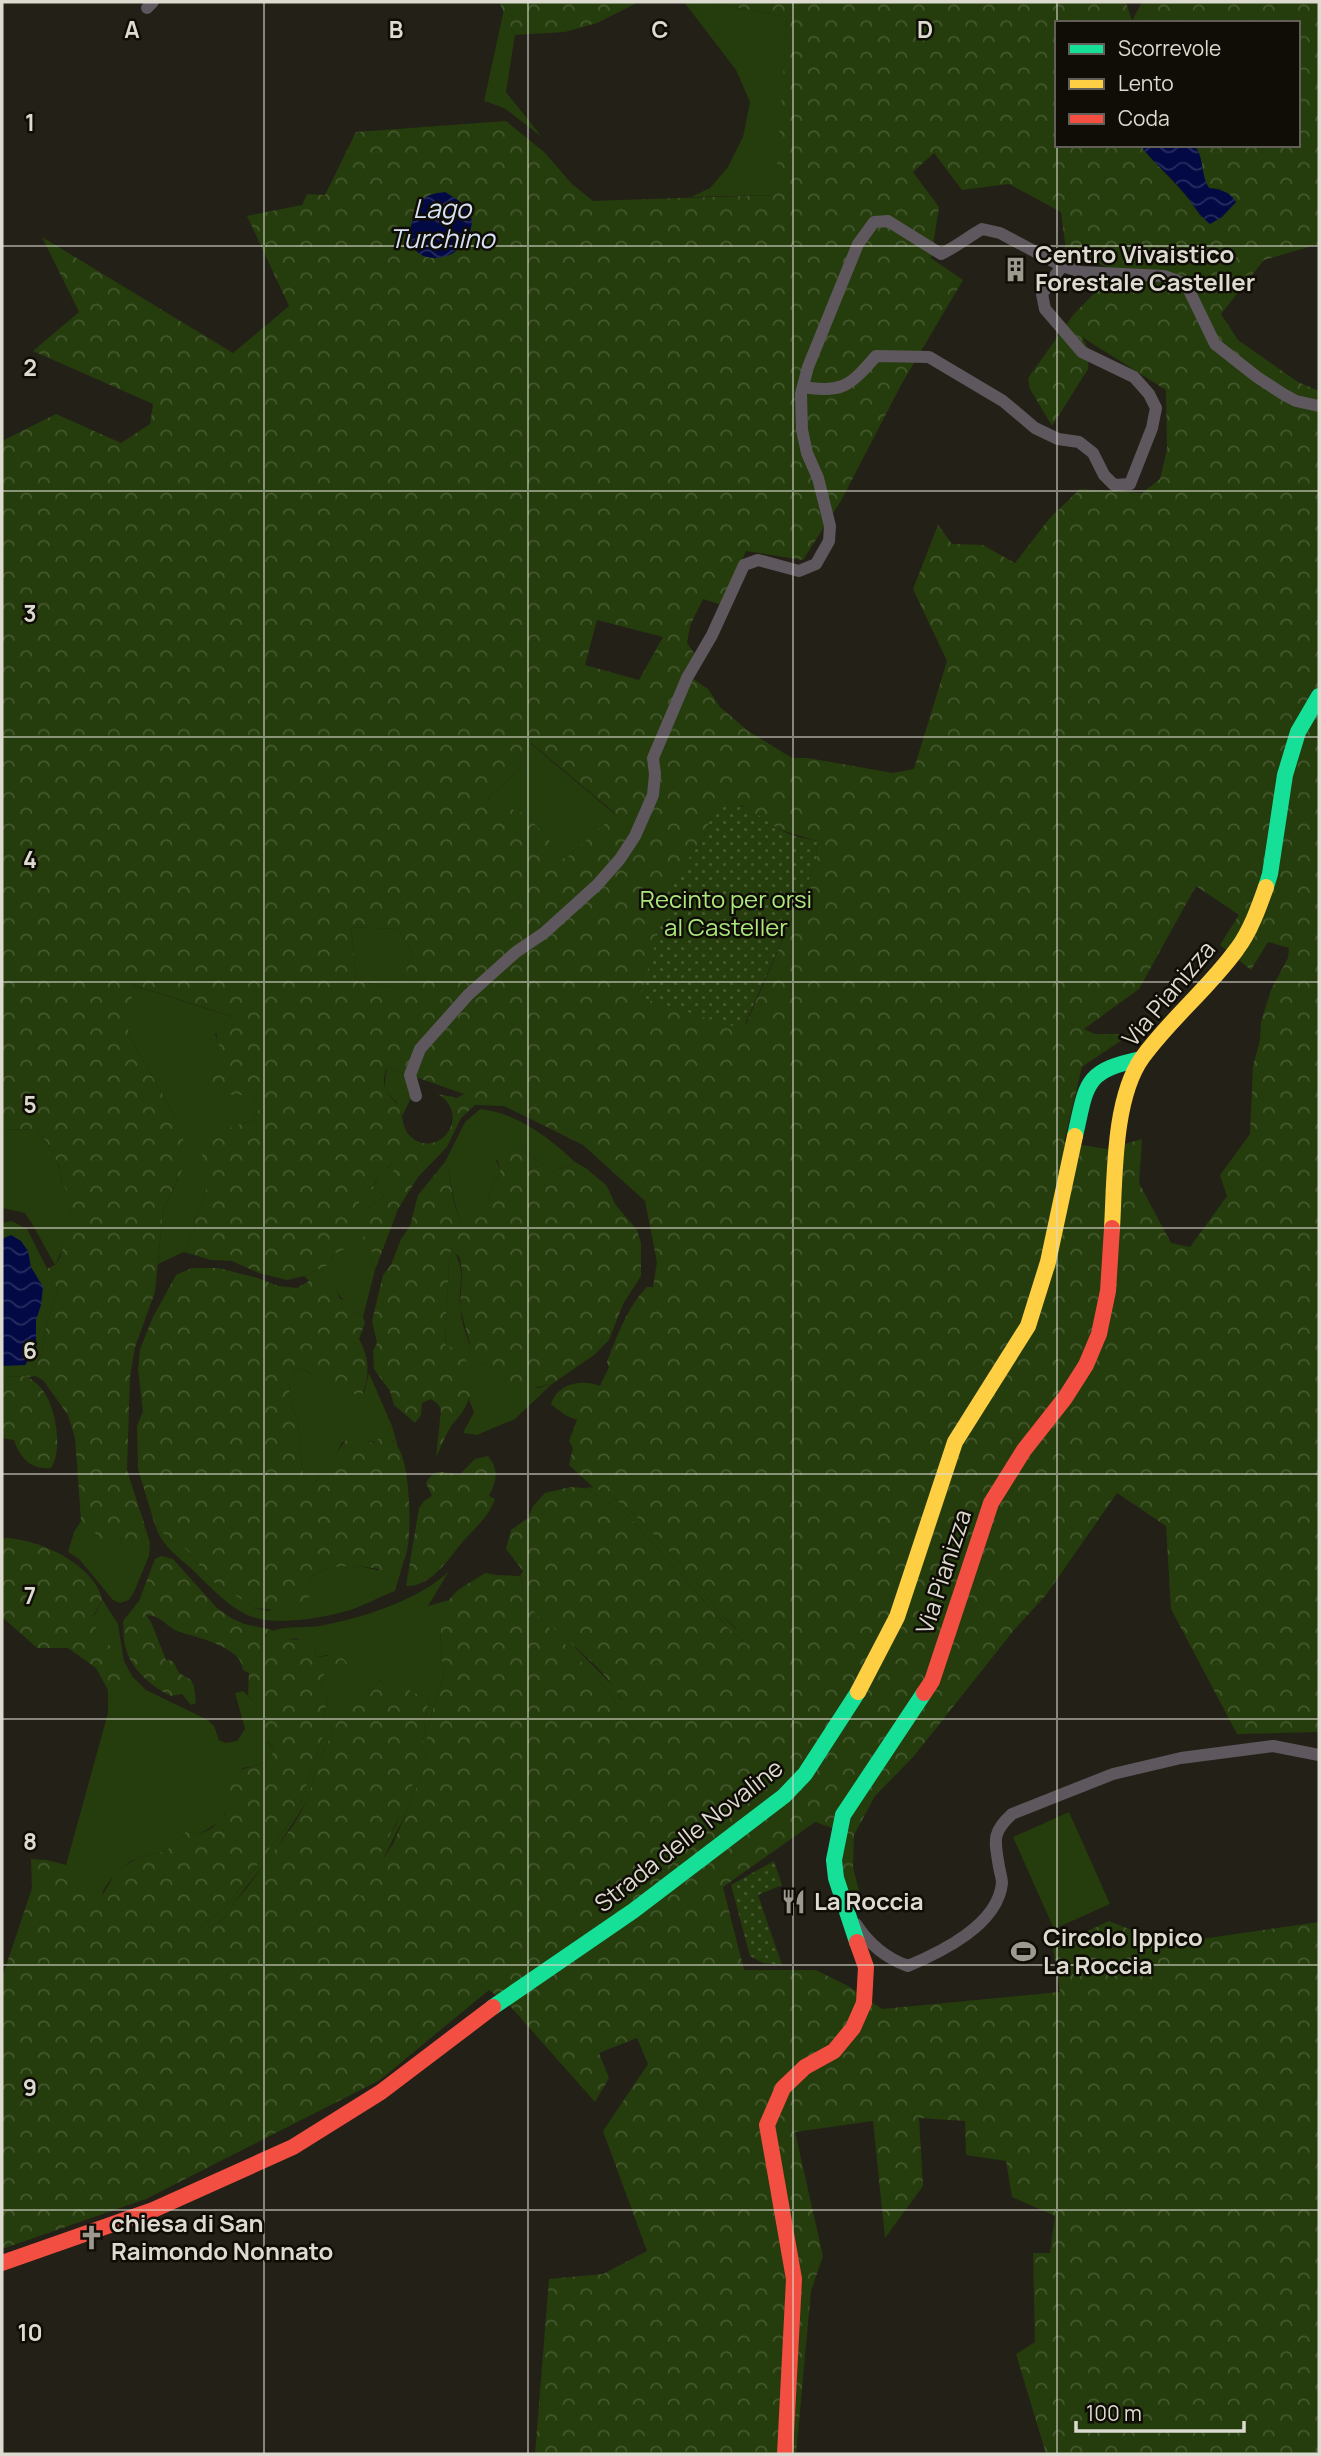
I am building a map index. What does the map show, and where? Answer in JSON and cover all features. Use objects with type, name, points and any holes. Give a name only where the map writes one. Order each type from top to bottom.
[{"type":"main road","name":"Via Pianizza","points":[[845,1908],[834,1860],[843,1815],[932,1681],[982,1525],[992,1503],[1024,1450],[1065,1398],[1086,1365],[1099,1334],[1108,1291],[1119,1123],[1124,1100],[1141,1059],[1238,948],[1260,904],[1270,874],[1285,775],[1298,733],[1319,696]]},
{"type":"main road","name":"Strada delle Novaline","points":[[2,2263],[153,2210],[293,2147],[381,2092],[514,1992],[633,1911],[784,1796],[805,1774],[852,1704],[897,1617],[955,1442],[1028,1326],[1048,1262],[1084,1096],[1092,1078],[1107,1067],[1141,1059]]},
{"type":"main road","points":[[785,2454],[794,2279],[767,2125],[783,2088],[805,2067],[834,2051],[853,2028],[864,2003],[866,1967],[845,1908]]},
{"type":"street","points":[[415,1096],[410,1076],[420,1049],[468,995],[516,952],[544,933],[597,885],[620,859],[635,836],[653,795],[653,758],[687,678],[712,635],[744,565],[758,560],[799,571],[816,564],[829,541],[830,526],[818,478],[807,453],[803,430],[803,387],[808,367],[858,244],[874,222],[888,221],[941,254],[958,247],[968,236],[982,229],[1000,233],[1062,266],[1082,272],[1164,276],[1186,284],[1215,344],[1283,394],[1296,401],[1319,406]]},
{"type":"street","points":[[803,387],[825,391],[846,386],[862,373],[876,356],[929,357],[1003,401],[1035,428],[1058,439],[1079,442],[1093,453],[1104,475],[1114,485],[1130,484],[1152,428],[1156,408],[1149,394],[1134,377],[1082,352],[1045,309],[1042,294],[1062,266]]},
{"type":"street","name":"Via Pianizza","points":[[845,1908],[865,1937],[890,1960],[908,1966],[946,1948],[985,1919],[995,1905],[1002,1883],[995,1842],[999,1825],[1012,1814],[1113,1774],[1181,1758],[1273,1746],[1319,1755]]},
{"type":"green space","points":[[499,2],[639,2],[597,23],[565,32],[515,35]]},
{"type":"green space","points":[[684,2],[708,2],[787,17],[776,195],[691,197],[710,188],[728,167],[743,137],[750,102],[736,70]]},
{"type":"green space","points":[[708,2],[1126,2],[1132,21],[1142,2],[1319,2],[1319,244],[1264,260],[1221,314],[1238,340],[1298,382],[1319,391],[1319,1732],[1237,1734],[1171,1609],[1166,1526],[1117,1493],[1046,1595],[1014,1630],[914,1756],[875,1796],[854,1835],[853,1868],[863,1905],[850,1903],[841,1877],[841,1831],[815,1822],[723,1887],[744,1970],[816,1970],[848,1986],[882,2009],[1060,1992],[1053,1948],[1109,1921],[1167,1944],[1319,1922],[1319,2454],[1046,2454],[1016,2354],[1035,2342],[1033,2253],[1050,2253],[1055,2216],[1012,2197],[1006,2161],[966,2155],[965,2121],[919,2118],[923,2186],[885,2238],[873,2121],[795,2132],[823,2256],[811,2291],[796,2454],[535,2454],[549,2279],[603,2274],[647,2251],[603,2131],[648,2064],[637,2038],[599,2053],[609,2078],[595,2102],[510,2006],[489,1990],[380,2080],[146,2199],[2,2249],[2,1978],[32,1888],[31,1859],[66,1865],[99,1901],[116,1872],[135,1859],[166,1851],[187,1831],[199,1835],[212,1828],[225,1815],[227,1792],[236,1771],[264,1762],[269,1759],[274,1749],[265,1738],[262,1714],[248,1695],[249,1673],[243,1670],[241,1662],[228,1649],[180,1632],[157,1617],[146,1615],[166,1660],[173,1661],[179,1673],[191,1680],[194,1686],[196,1703],[191,1705],[182,1694],[171,1696],[157,1688],[132,1664],[125,1646],[123,1621],[139,1601],[155,1559],[161,1556],[173,1559],[217,1608],[231,1618],[244,1624],[273,1630],[265,1636],[261,1645],[284,1639],[310,1640],[316,1657],[340,1655],[347,1663],[343,1674],[335,1678],[325,1672],[320,1684],[329,1696],[322,1719],[322,1739],[293,1818],[223,1910],[201,1927],[177,1959],[204,1930],[225,1918],[294,1824],[307,1801],[319,1760],[339,1719],[358,1696],[369,1696],[380,1680],[385,1685],[392,1679],[429,1699],[423,1748],[416,1777],[396,1823],[335,1942],[338,1942],[361,1895],[394,1842],[420,1779],[427,1753],[427,1729],[444,1672],[440,1647],[441,1626],[448,1601],[458,1590],[485,1573],[497,1575],[506,1582],[607,1689],[635,1732],[643,1735],[648,1731],[633,1717],[604,1675],[536,1608],[526,1593],[520,1576],[523,1571],[506,1549],[511,1530],[528,1518],[533,1506],[545,1493],[570,1487],[584,1488],[625,1512],[729,1629],[748,1645],[751,1642],[717,1611],[699,1585],[687,1578],[682,1565],[639,1519],[614,1498],[593,1487],[569,1465],[573,1448],[569,1441],[577,1420],[551,1404],[559,1391],[571,1384],[600,1386],[609,1367],[607,1362],[629,1312],[647,1287],[653,1287],[657,1262],[645,1201],[583,1145],[504,1106],[475,1105],[461,1118],[447,1147],[418,1177],[398,1209],[375,1270],[371,1260],[373,1252],[366,1249],[362,1242],[367,1212],[368,1208],[383,1197],[398,1160],[382,1172],[373,1189],[362,1191],[347,1248],[334,1254],[328,1265],[304,1276],[287,1280],[259,1273],[232,1261],[211,1260],[184,1252],[194,1231],[195,1218],[207,1188],[200,1180],[203,1144],[234,1126],[254,1120],[260,1107],[251,1095],[215,1095],[206,1084],[208,1071],[219,1045],[216,1034],[218,1026],[234,1017],[133,985],[128,1035],[177,1119],[187,1153],[185,1164],[163,1210],[155,1292],[135,1347],[130,1377],[127,1470],[144,1523],[145,1532],[141,1539],[135,1541],[121,1538],[120,1546],[112,1545],[101,1540],[81,1521],[75,1438],[68,1415],[43,1380],[35,1376],[28,1377],[44,1392],[55,1419],[57,1451],[51,1468],[38,1467],[27,1462],[14,1440],[2,1438],[2,1377],[27,1376],[37,1364],[58,1290],[47,1269],[55,1265],[60,1258],[72,1212],[72,1197],[62,1184],[59,1166],[48,1144],[37,1130],[2,1129],[2,441],[56,414],[121,443],[150,424],[153,404],[33,351],[79,312],[42,237],[233,353],[289,306],[247,216],[302,205],[307,194],[325,195],[356,132],[506,121],[544,152],[572,184],[593,201],[775,195],[787,17]],"holes":[[[934,153],[962,190],[1009,184],[1061,212],[1066,250],[1116,271],[1074,314],[1028,378],[1030,389],[1052,426],[1088,369],[1089,350],[1082,337],[1166,390],[1167,449],[1160,479],[1142,493],[1080,489],[1049,519],[1015,563],[983,545],[952,544],[938,525],[913,589],[947,661],[914,769],[893,773],[808,758],[792,758],[748,731],[720,707],[708,689],[686,674],[694,653],[687,643],[690,626],[703,599],[722,605],[746,551],[803,560],[842,499],[901,385],[963,280],[931,258],[939,207],[913,172]],[[597,620],[663,637],[639,680],[585,665]],[[531,743],[616,814],[565,859],[527,815],[487,799],[515,773]],[[742,805],[767,824],[817,841],[816,863],[746,1024],[657,938],[669,888],[706,833],[712,813]],[[1196,886],[1239,915],[1220,945],[1251,970],[1268,942],[1289,948],[1288,958],[1271,990],[1261,1022],[1260,1040],[1253,1066],[1250,1134],[1220,1175],[1227,1196],[1190,1247],[1171,1243],[1139,1183],[1142,1139],[1107,1149],[1064,1142],[1082,1067],[1131,1034],[1095,1034],[1084,1029],[1139,989]],[[351,927],[398,929],[413,952],[399,989],[356,981]],[[387,1067],[464,1094],[457,1098],[438,1094],[448,1103],[452,1114],[452,1124],[440,1140],[420,1142],[410,1136],[405,1129],[400,1110],[385,1089]]]},
{"type":"green space","points":[[504,9],[515,35],[506,92],[542,137],[504,108],[484,101]]},
{"type":"green space","points":[[530,743],[616,815],[565,859],[527,816],[487,799],[515,773]]},
{"type":"green space","name":"Recinto per orsi al Casteller","points":[[726,802],[748,810],[789,834],[817,841],[816,863],[745,1024],[739,1028],[646,999],[641,993],[669,888],[706,833],[712,813],[718,805]]},
{"type":"green space","points":[[351,927],[398,929],[413,952],[399,989],[356,981]]},
{"type":"green space","points":[[132,985],[236,1018],[215,1034],[219,1045],[215,1056],[230,1094],[251,1095],[260,1107],[254,1120],[234,1126],[195,1218],[194,1231],[184,1252],[158,1264],[163,1210],[179,1177],[177,1119],[128,1035]]},
{"type":"green space","points":[[387,1067],[407,1074],[411,1098],[402,1116],[396,1102],[384,1088]]},
{"type":"green space","points":[[480,1109],[507,1115],[532,1128],[575,1162],[553,1172],[521,1148],[496,1160],[500,1169],[499,1176],[488,1199],[462,1223],[445,1162],[465,1122]]},
{"type":"green space","points":[[2,1129],[37,1130],[53,1153],[62,1184],[71,1195],[73,1203],[70,1221],[55,1265],[25,1213],[2,1208]]},
{"type":"green space","points":[[509,1147],[521,1148],[553,1172],[575,1162],[607,1186],[615,1204],[637,1230],[641,1243],[641,1276],[623,1304],[609,1340],[594,1355],[552,1384],[527,1389],[505,1379],[501,1367],[480,1364],[473,1355],[460,1308],[460,1258],[451,1249],[445,1344],[463,1356],[471,1372],[472,1381],[468,1401],[448,1432],[436,1458],[441,1410],[431,1399],[422,1403],[421,1415],[415,1423],[394,1405],[390,1391],[374,1369],[373,1351],[377,1343],[372,1321],[383,1275],[391,1265],[401,1239],[410,1226],[418,1195],[445,1162],[462,1222],[488,1199],[499,1176],[496,1155]]},
{"type":"green space","points":[[399,1159],[383,1197],[368,1208],[362,1242],[374,1252],[371,1260],[375,1270],[363,1317],[354,1313],[336,1289],[309,1281],[304,1276],[328,1265],[354,1220],[362,1190],[373,1189],[380,1173]]},
{"type":"green space","points":[[12,1221],[27,1229],[58,1290],[37,1364],[27,1376],[2,1377],[2,1223]]},
{"type":"green space","points":[[451,1248],[461,1270],[462,1320],[480,1364],[502,1367],[505,1379],[538,1388],[552,1384],[515,1419],[477,1435],[463,1433],[474,1412],[469,1400],[472,1384],[445,1344]]},
{"type":"green space","points":[[192,1268],[218,1268],[278,1286],[297,1288],[309,1281],[328,1280],[340,1299],[347,1300],[354,1313],[363,1317],[365,1323],[359,1339],[367,1359],[367,1379],[363,1393],[356,1396],[345,1386],[324,1381],[303,1369],[295,1370],[289,1383],[290,1400],[298,1422],[303,1475],[311,1485],[354,1432],[373,1443],[383,1436],[399,1449],[406,1471],[410,1519],[405,1558],[394,1577],[382,1582],[378,1569],[334,1567],[311,1577],[308,1604],[287,1611],[255,1608],[212,1581],[187,1550],[155,1525],[138,1469],[137,1426],[143,1411],[138,1370],[140,1349],[152,1319],[176,1275]]},
{"type":"green space","points":[[303,1369],[325,1381],[338,1382],[364,1393],[369,1373],[398,1447],[392,1440],[342,1442],[329,1465],[311,1485],[303,1475],[298,1422],[290,1400],[289,1383],[295,1370]]},
{"type":"green space","points":[[488,1456],[496,1475],[489,1496],[495,1499],[489,1511],[433,1576],[416,1585],[406,1586],[419,1508],[432,1496],[426,1483],[433,1474],[460,1474],[475,1459]]},
{"type":"green space","points":[[593,1487],[614,1498],[639,1519],[682,1565],[687,1578],[699,1585],[717,1611],[736,1629],[777,1626],[700,1697],[243,2010],[111,1921],[66,1865],[108,1713],[108,1701],[123,1692],[132,1676],[146,1690],[208,1720],[214,1726],[219,1740],[226,1743],[237,1741],[245,1729],[235,1693],[243,1691],[263,1710],[268,1743],[274,1749],[266,1761],[242,1768],[223,1819],[199,1835],[187,1831],[166,1851],[129,1862],[104,1889],[101,1899],[192,1937],[223,1910],[293,1818],[322,1739],[322,1719],[329,1696],[320,1685],[328,1655],[316,1657],[314,1647],[296,1638],[261,1645],[272,1631],[319,1626],[388,1607],[422,1591],[449,1571],[428,1606],[449,1600],[441,1626],[440,1647],[444,1672],[427,1729],[427,1753],[406,1813],[381,1864],[642,1735],[635,1732],[607,1689],[497,1575],[520,1576],[522,1584],[562,1634],[615,1688],[621,1700],[748,1645],[729,1629],[625,1512],[584,1488]],"holes":[[[380,1680],[385,1685],[397,1682],[429,1699],[423,1748],[396,1824],[371,1869],[178,1959],[204,1930],[225,1918],[235,1901],[274,1852],[307,1801],[319,1760],[339,1719],[349,1708],[369,1696]]]},
{"type":"green space","points":[[81,1521],[91,1526],[96,1535],[120,1546],[121,1538],[135,1541],[145,1532],[144,1523],[150,1543],[149,1556],[129,1600],[120,1603],[113,1600],[79,1559],[68,1552],[74,1532]]},
{"type":"green space","points":[[155,1525],[187,1550],[212,1581],[255,1608],[268,1611],[308,1594],[311,1577],[320,1571],[352,1566],[374,1569],[394,1577],[405,1557],[395,1591],[356,1608],[330,1615],[300,1620],[270,1620],[245,1614],[225,1601],[172,1551],[162,1540]]},
{"type":"green space","points":[[2,1538],[31,1542],[62,1555],[76,1564],[97,1586],[102,1599],[94,1615],[89,1617],[96,1628],[94,1637],[118,1650],[132,1676],[120,1695],[108,1701],[108,1690],[96,1668],[68,1648],[37,1648],[2,1617]]},
{"type":"green space","points":[[102,1599],[118,1624],[124,1662],[110,1646],[93,1637],[96,1628],[94,1623],[89,1621],[89,1616],[95,1615]]},
{"type":"green space","points":[[1069,1812],[1110,1904],[1054,1929],[1013,1837]]},
{"type":"green space","points":[[774,1861],[782,1885],[758,1895],[782,1965],[763,1963],[750,1956],[731,1885]]},
{"type":"water","points":[[1195,147],[1209,188],[1231,195],[1236,202],[1222,217],[1210,224],[1143,149]]},
{"type":"water","name":"Lago Turchino","points":[[445,192],[467,208],[472,221],[471,229],[457,250],[445,257],[431,258],[414,248],[411,229],[420,202],[431,195]]},
{"type":"water","points":[[11,1235],[21,1241],[28,1251],[31,1267],[43,1287],[36,1320],[36,1348],[25,1365],[2,1366],[2,1239]]},
{"type":"traffic: fast","points":[[1266,887],[1285,775],[1298,732],[1319,696]]},
{"type":"traffic: fast","points":[[1075,1136],[1082,1103],[1091,1082],[1108,1069],[1141,1059]]},
{"type":"traffic: fast","points":[[493,2007],[633,1911],[784,1796],[805,1774],[858,1692]]},
{"type":"traffic: fast","points":[[857,1942],[836,1878],[834,1860],[843,1815],[924,1693]]},
{"type":"traffic: slow","points":[[1112,1228],[1117,1140],[1133,1075],[1153,1044],[1242,942],[1266,887]]},
{"type":"traffic: slow","points":[[858,1692],[897,1617],[955,1442],[1028,1326],[1048,1262],[1075,1136]]},
{"type":"traffic: jam","points":[[924,1693],[932,1681],[991,1503],[1024,1450],[1065,1398],[1086,1365],[1099,1334],[1108,1291],[1112,1228]]},
{"type":"traffic: jam","points":[[785,2454],[794,2279],[767,2125],[783,2088],[805,2067],[834,2051],[853,2028],[864,2003],[866,1967],[857,1942]]},
{"type":"traffic: jam","points":[[2,2263],[153,2210],[293,2147],[381,2092],[493,2007]]},
{"type":"place","name":"Centro Vivaistico Forestale Casteller","points":[[1015,269]]},
{"type":"place","name":"La Roccia","points":[[794,1902]]},
{"type":"place","name":"Circolo Ippico La Roccia","points":[[1023,1952]]},
{"type":"place","name":"chiesa di San Raimondo Nonnato","points":[[91,2238]]}]
